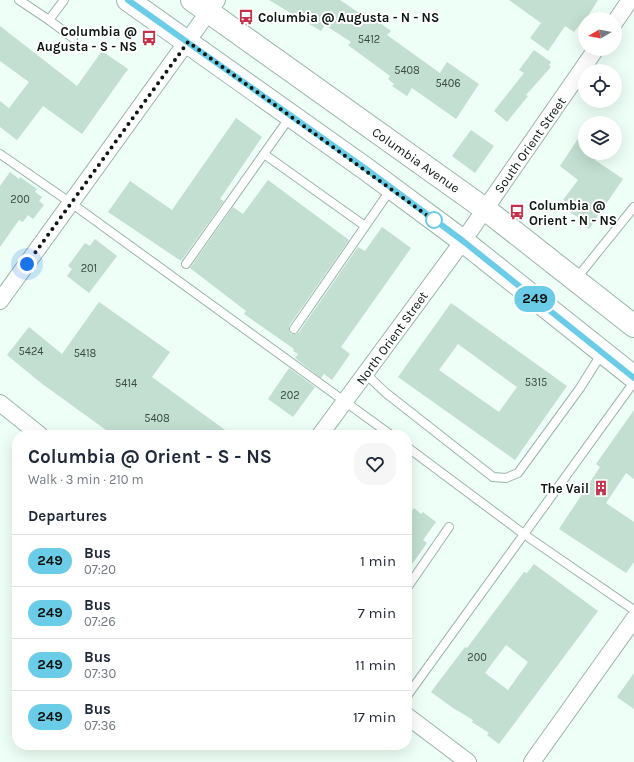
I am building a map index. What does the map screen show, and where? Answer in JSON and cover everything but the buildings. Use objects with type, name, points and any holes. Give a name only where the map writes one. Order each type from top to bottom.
[{"type":"main road","points":[[128,0],[392,188],[463,241],[634,378]]},
{"type":"main road","name":"Columbia Avenue","points":[[206,4],[485,209],[634,326]]},
{"type":"street","points":[[622,12],[630,0]]},
{"type":"street","points":[[0,301],[188,42],[206,4]]},
{"type":"street","name":"South Orient Street","points":[[463,241],[591,56]]},
{"type":"street","name":"North Orient Street","points":[[324,430],[463,241]]},
{"type":"street","points":[[0,403],[34,430]]},
{"type":"street","points":[[532,762],[634,619]]},
{"type":"street","points":[[412,720],[468,762]]},
{"type":"lane","points":[[20,0],[73,38]]},
{"type":"lane","points":[[49,20],[64,0]]},
{"type":"lane","points":[[186,264],[291,116]]},
{"type":"lane","points":[[264,154],[365,226]]},
{"type":"lane","points":[[1,158],[71,203],[384,430]]},
{"type":"lane","points":[[294,328],[392,188]]},
{"type":"lane","points":[[576,280],[634,207]]},
{"type":"lane","points":[[366,374],[386,393],[493,477],[506,478],[518,473],[580,388],[602,352]]},
{"type":"lane","points":[[412,689],[525,535],[634,382]]},
{"type":"lane","points":[[412,451],[525,535],[634,610]]},
{"type":"lane","points":[[412,581],[449,527]]},
{"type":"bus line","name":"249","points":[[128,0],[366,169],[463,241],[634,378]]},
{"type":"place","name":"Columbia @ Augusta - N - NS","points":[[246,17]]},
{"type":"place","name":"Columbia @ Augusta - S - NS","points":[[149,38]]},
{"type":"place","name":"Columbia @ Orient - N - NS","points":[[517,212]]},
{"type":"place","name":"The Vail","points":[[601,488]]},
{"type":"route","points":[[27,264],[188,42],[366,169],[439,224],[434,220]]}]
